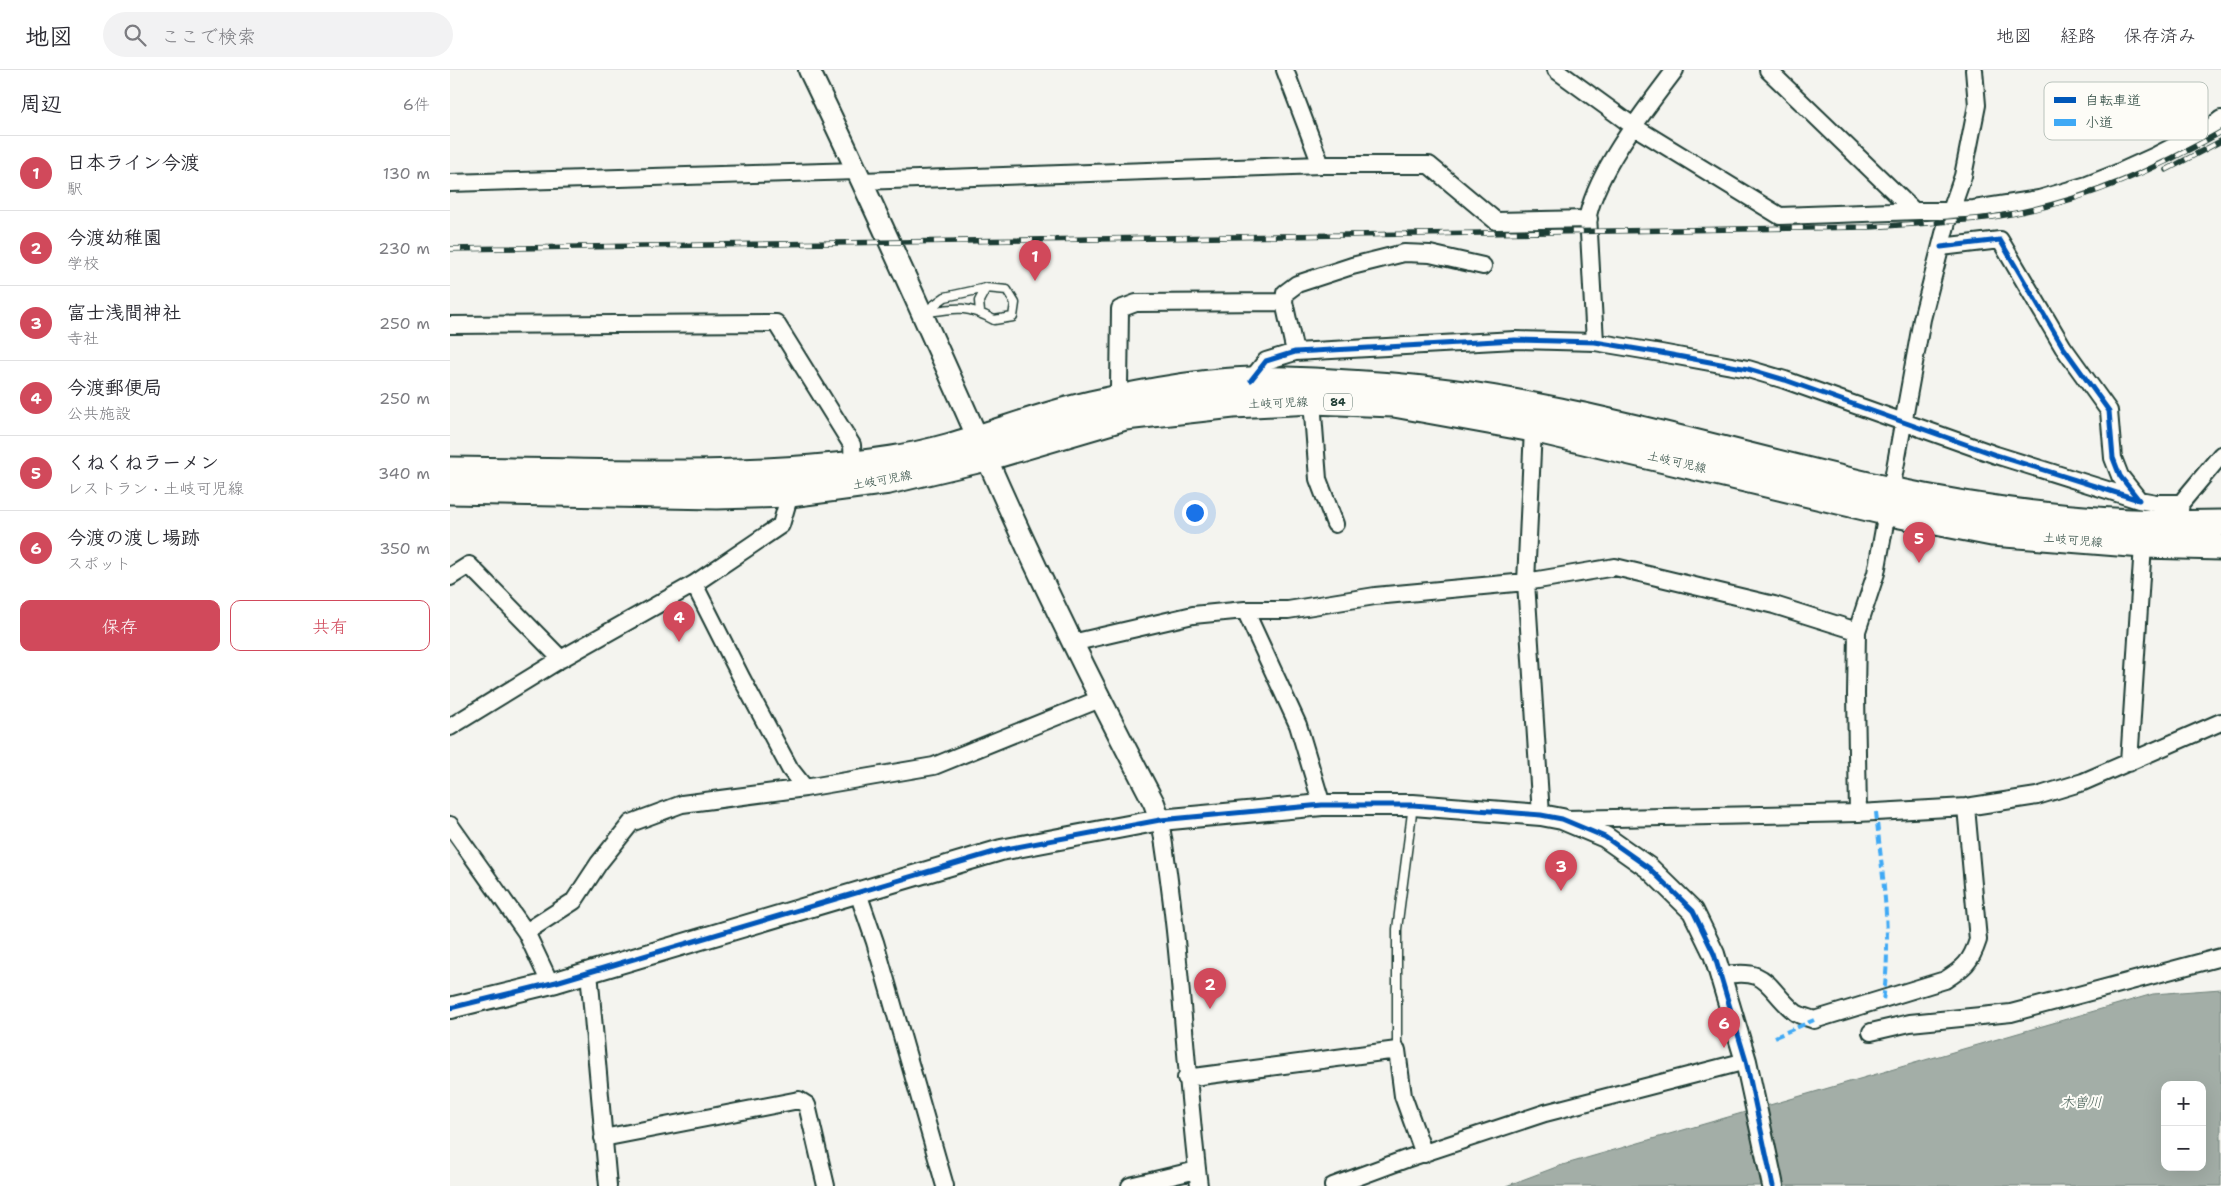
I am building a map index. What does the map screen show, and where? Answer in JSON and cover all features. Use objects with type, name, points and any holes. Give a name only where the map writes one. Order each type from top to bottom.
[{"type":"main road","name":"土岐可児線","points":[[450,470],[698,472],[802,470],[936,451],[982,449],[1015,425],[1089,404],[1164,390],[1251,380],[1378,385],[1463,393],[1593,419],[1888,501],[1992,533],[2142,545],[2221,547]]},
{"type":"main road","name":"土岐可児線","points":[[450,491],[717,496],[790,494],[889,481],[982,449],[1126,417],[1233,405],[1312,402],[1394,404],[1533,429],[1888,501],[2100,520],[2180,514],[2221,524]]},
{"type":"street","points":[[809,70],[923,312],[982,449],[1072,642],[1154,803],[1160,820],[1178,954],[1186,1078],[1198,1178],[1130,1186]]},
{"type":"street","points":[[1285,70],[1321,165]]},
{"type":"street","points":[[1556,70],[1633,126],[1780,216],[1974,209],[2039,199],[2087,185],[2157,156],[2187,140]]},
{"type":"street","points":[[1595,342],[1588,219],[1592,198],[1633,126],[1675,70]]},
{"type":"street","points":[[1768,70],[1913,210]]},
{"type":"street","points":[[1858,813],[1856,694],[1858,631],[1876,574],[1922,319],[1963,176],[1976,104],[1974,70]]},
{"type":"street","points":[[2208,129],[2221,119]]},
{"type":"street","points":[[450,182],[860,176],[1321,165],[1429,165],[1496,221],[1588,219]]},
{"type":"street","points":[[1941,248],[2000,240],[2063,347],[2109,411],[2113,458],[2120,476],[2139,500]]},
{"type":"street","points":[[1295,352],[1284,302],[1285,293],[1297,284],[1352,266],[1404,253],[1430,254],[1483,266]]},
{"type":"street","points":[[1124,398],[1119,387],[1120,309],[1136,303],[1284,302]]},
{"type":"street","points":[[450,325],[776,323],[852,445],[853,464]]},
{"type":"street","points":[[1251,380],[1266,361],[1295,352],[1515,340],[1595,342],[1748,369],[1903,421],[1996,455],[2139,500],[2156,503],[2180,514],[2221,455]]},
{"type":"street","points":[[1312,402],[1318,479],[1335,524]]},
{"type":"street","points":[[1533,429],[1526,582],[1541,816]]},
{"type":"street","points":[[450,727],[561,659],[694,584],[781,525],[790,494]]},
{"type":"street","points":[[2129,763],[2142,545]]},
{"type":"street","points":[[450,577],[469,565],[561,659]]},
{"type":"street","points":[[1072,642],[1183,617],[1245,610],[1288,610],[1375,596],[1526,582],[1615,567],[1774,605],[1858,631]]},
{"type":"street","points":[[694,584],[781,753],[804,788]]},
{"type":"street","points":[[1245,610],[1298,726],[1322,805]]},
{"type":"street","points":[[526,932],[574,901],[599,862],[631,823],[682,804],[804,788],[934,766],[1100,699]]},
{"type":"street","points":[[450,1008],[589,972],[1001,850],[1160,820],[1322,805],[1413,805],[1562,819],[1858,813],[1966,807],[2037,796],[2083,782],[2221,722]]},
{"type":"street","points":[[1721,976],[1734,974],[1756,976],[1768,982],[1797,1014],[1814,1020],[1945,980],[1964,968],[1974,954],[1978,940],[1966,807]]},
{"type":"street","points":[[1562,819],[1605,837],[1649,868],[1693,911],[1714,954],[1746,1061],[1773,1186]]},
{"type":"street","points":[[450,825],[526,932],[550,983]]},
{"type":"street","points":[[858,893],[875,942],[945,1186]]},
{"type":"street","points":[[1871,1032],[1910,1023],[2012,1013],[2221,957]]},
{"type":"street","points":[[589,972],[608,1186]]},
{"type":"street","points":[[1186,1078],[1397,1050],[1403,1096],[1424,1154]]},
{"type":"street","points":[[1334,1186],[1545,1113],[1746,1061]]},
{"type":"street","points":[[603,1138],[799,1100],[807,1105],[826,1186]]},
{"type":"lane","points":[[986,288],[1007,290],[1015,303],[1013,317],[994,320],[980,312],[961,307],[923,312],[945,297],[986,288]]},
{"type":"lane","points":[[980,312],[979,301],[986,288]]},
{"type":"lane","points":[[1397,1050],[1397,930],[1413,805]]},
{"type":"water","name":"木曽川","points":[[2221,989],[2221,1186],[1506,1186],[1559,1166],[2153,994]]},
{"type":"railway","points":[[2208,139],[2221,132]]},
{"type":"railway","points":[[450,249],[1868,227],[1947,222],[2023,212],[2082,196],[2111,185],[2167,161],[2207,140]]},
{"type":"railway","points":[[2166,170],[2221,141]]},
{"type":"marked path","points":[[1876,812],[1887,930],[1886,977],[1883,1000]]},
{"type":"marked path","points":[[1775,1037],[1814,1020]]},
{"type":"cycle path","points":[[1251,380],[1266,361],[1295,352],[1515,340],[1595,342],[1748,369],[1785,380],[1996,455],[2139,500],[2120,476],[2113,458],[2109,411],[2063,347],[2000,240],[1941,247]]},
{"type":"cycle path","points":[[450,1008],[556,982],[1001,850],[1160,820],[1322,805],[1413,805],[1541,815],[1562,819],[1605,837],[1649,868],[1693,911],[1714,954],[1746,1061],[1773,1186]]},
{"type":"place","name":"日本ライン今渡","points":[[1035,281]]},
{"type":"place","name":"くねくねラーメン","points":[[1919,563]]},
{"type":"place","name":"今渡郵便局","points":[[679,642]]},
{"type":"place","name":"富士浅間神社","points":[[1561,891]]},
{"type":"place","name":"今渡幼稚園","points":[[1210,1009]]},
{"type":"place","name":"今渡の渡し場跡","points":[[1724,1048]]}]
